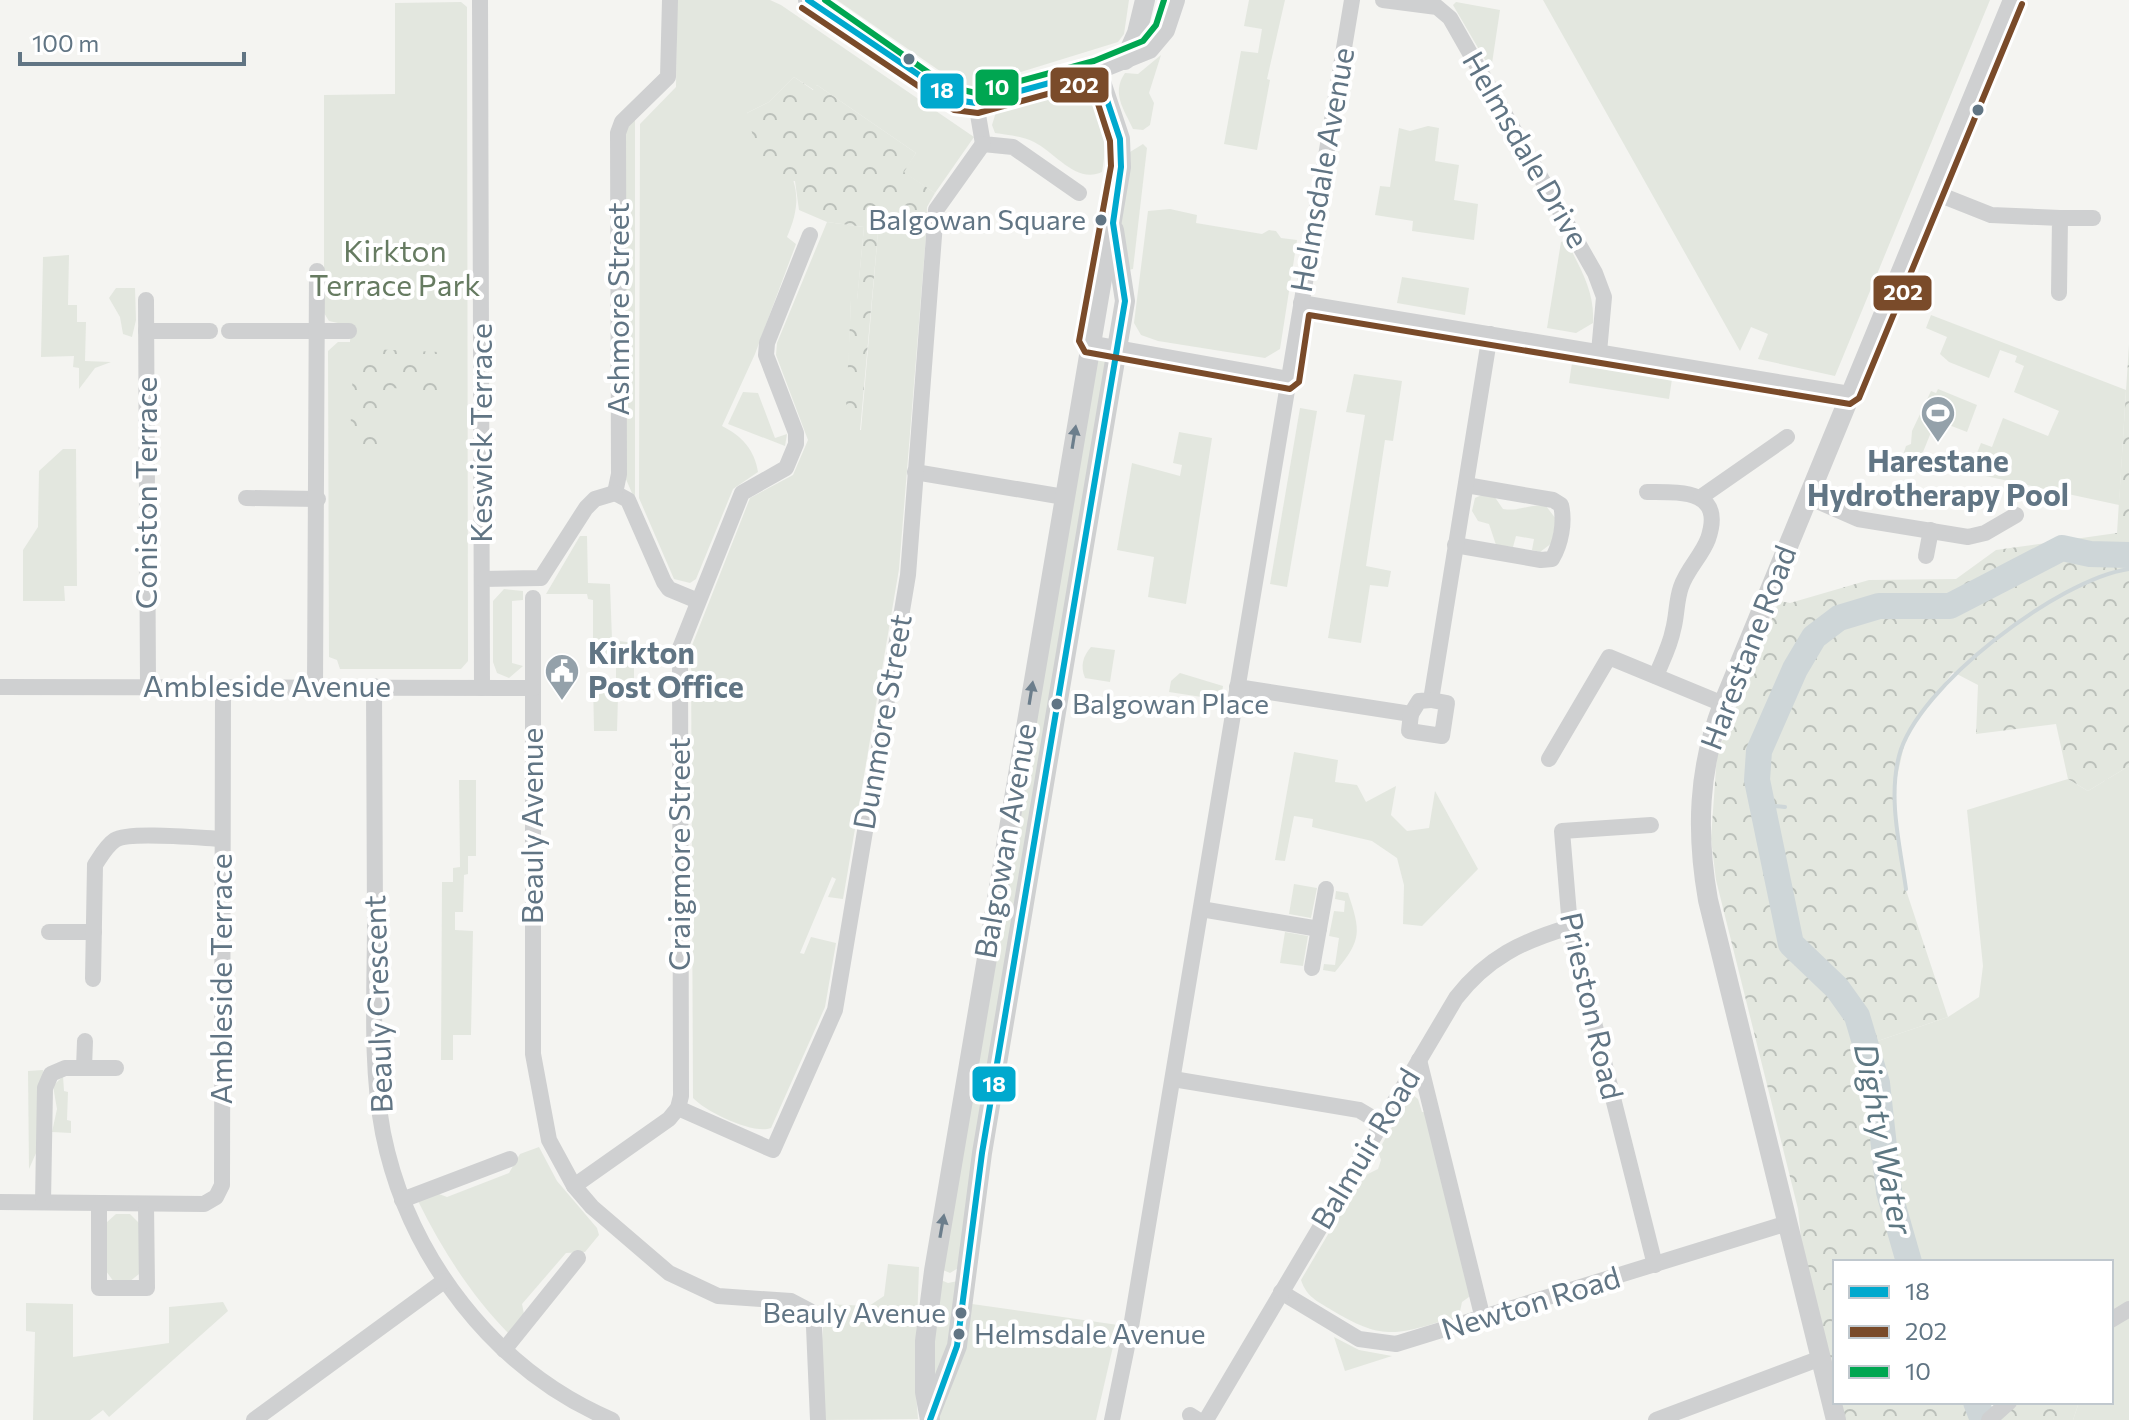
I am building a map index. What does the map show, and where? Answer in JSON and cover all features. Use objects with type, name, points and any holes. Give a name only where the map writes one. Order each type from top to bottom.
[{"type":"street","name":"Keswick Terrace","points":[[480,0],[482,688]]},
{"type":"street","name":"Ashmore Street","points":[[615,493],[619,474],[618,133],[622,122],[668,77],[670,0]]},
{"type":"street","points":[[808,0],[945,96],[976,103],[1097,70],[1149,49],[1165,30],[1175,0]]},
{"type":"street","points":[[1125,60],[1137,33],[1145,0]]},
{"type":"street","name":"Helmsdale Avenue","points":[[1112,1420],[1129,1340],[1352,0]]},
{"type":"street","name":"Helmsdale Drive","points":[[1383,0],[1437,7],[1450,18],[1595,273],[1605,307],[1599,352]]},
{"type":"street","name":"Harestane Road","points":[[1836,1420],[1701,858],[1703,771],[1723,704],[2013,0]]},
{"type":"street","name":"Balgowan Avenue","points":[[930,1417],[925,1392],[925,1341],[934,1271],[1121,167],[1120,139],[1097,70]]},
{"type":"street","points":[[976,103],[983,144],[1013,147],[1079,193]]},
{"type":"street","name":"Dunmore Street","points":[[678,1108],[773,1150],[835,1010],[908,575],[936,210],[983,144]]},
{"type":"street","points":[[1933,192],[1991,215],[2093,218]]},
{"type":"street","points":[[2059,293],[2060,218]]},
{"type":"street","name":"Balgowan Avenue","points":[[930,1417],[957,1346],[964,1273],[1125,301],[1113,223]]},
{"type":"street","name":"Craigmore Street","points":[[678,1108],[681,1096],[680,657],[698,601],[742,493],[786,468],[796,444],[796,433],[766,355],[767,343],[810,235]]},
{"type":"street","points":[[315,688],[317,271]]},
{"type":"street","name":"Coniston Terrace","points":[[146,300],[148,686]]},
{"type":"street","points":[[1301,303],[1850,394]]},
{"type":"street","points":[[146,331],[210,331]]},
{"type":"street","points":[[229,331],[349,331]]},
{"type":"street","points":[[1431,700],[1490,334]]},
{"type":"street","points":[[1089,343],[1289,379]]},
{"type":"street","points":[[1701,497],[1787,437]]},
{"type":"street","points":[[915,472],[1064,497]]},
{"type":"street","points":[[1455,545],[1541,560],[1552,559],[1558,549],[1564,516],[1561,505],[1553,500],[1466,485]]},
{"type":"street","points":[[1647,492],[1689,493],[1701,497],[1709,510],[1708,539],[1679,591],[1673,632],[1656,676]]},
{"type":"street","name":"Keswick Terrace","points":[[482,579],[533,579],[546,574],[595,499],[615,493]]},
{"type":"street","points":[[615,493],[628,500],[669,589],[698,601]]},
{"type":"street","points":[[1808,497],[1858,519],[1975,537],[2016,515]]},
{"type":"street","points":[[246,498],[318,499]]},
{"type":"street","points":[[1926,556],[1931,530]]},
{"type":"street","name":"Beauly Avenue","points":[[533,598],[533,1054],[549,1140],[574,1186],[592,1207],[669,1273],[718,1296],[791,1301],[810,1311],[814,1327],[818,1420]]},
{"type":"street","points":[[1549,759],[1609,657],[1723,704]]},
{"type":"street","name":"Beauly Crescent","points":[[374,686],[375,1061],[383,1133],[402,1200],[444,1281],[504,1350],[553,1387],[612,1420]]},
{"type":"street","name":"Ambleside Avenue","points":[[0,687],[533,688]]},
{"type":"street","points":[[1237,687],[1411,714]]},
{"type":"street","name":"Ambleside Terrace","points":[[0,1202],[204,1204],[216,1197],[222,1185],[223,688]]},
{"type":"street","points":[[1431,700],[1447,703],[1442,736],[1409,731],[1411,714],[1419,701],[1431,700]]},
{"type":"street","name":"Prieston Road","points":[[1651,825],[1562,831],[1570,927],[1655,1265]]},
{"type":"street","points":[[93,979],[95,865],[117,839],[132,834],[222,839]]},
{"type":"street","points":[[1312,968],[1326,889]]},
{"type":"street","points":[[1201,909],[1319,929]]},
{"type":"street","name":"Balmuir Road","points":[[1198,1418],[1281,1292],[1474,974],[1510,948],[1570,927]]},
{"type":"street","points":[[49,932],[94,932]]},
{"type":"street","points":[[84,1068],[85,1041]]},
{"type":"street","points":[[1419,1060],[1483,1319]]},
{"type":"street","points":[[43,1202],[45,1088],[51,1074],[65,1068],[116,1068]]},
{"type":"street","points":[[1173,1079],[1359,1110],[1381,1123]]},
{"type":"street","points":[[574,1186],[669,1119],[678,1108]]},
{"type":"street","points":[[402,1200],[510,1159]]},
{"type":"street","points":[[99,1204],[99,1288],[147,1288],[146,1204]]},
{"type":"street","name":"Newton Road","points":[[1281,1292],[1359,1339],[1379,1344],[1409,1341],[1788,1223]]},
{"type":"street","points":[[504,1350],[578,1258]]},
{"type":"street","points":[[934,1271],[949,1278],[964,1273]]},
{"type":"street","points":[[254,1420],[444,1281]]},
{"type":"street","points":[[1667,1418],[1821,1358]]},
{"type":"street","points":[[1989,1420],[2007,1404]]},
{"type":"green space","points":[[677,0],[770,0],[781,5],[974,137],[935,193],[903,172],[916,153],[817,85],[814,90],[794,77],[769,102],[747,113],[789,170],[796,200],[787,237],[796,244],[755,354],[722,426],[746,444],[758,472],[733,489],[696,579],[690,583],[674,579],[639,498],[640,124],[676,87]]},
{"type":"green space","points":[[837,0],[1129,0],[1124,34],[1118,42],[966,89]]},
{"type":"green space","points":[[1249,0],[1285,0],[1267,79],[1270,80],[1257,150],[1224,144],[1241,51],[1258,53],[1262,29],[1244,26]]},
{"type":"green space","points":[[1543,0],[1990,0],[1835,376],[1758,359],[1768,334],[1751,327],[1740,351]]},
{"type":"green space","name":"Kirkton Terrace Park","points":[[461,2],[467,7],[468,661],[461,669],[340,669],[337,660],[329,657],[328,351],[338,342],[350,342],[351,326],[329,321],[324,313],[324,95],[395,94],[395,3]]},
{"type":"green space","points":[[1456,2],[1500,10],[1491,70],[1453,5]]},
{"type":"green space","points":[[1161,55],[1149,93],[1154,103],[1150,125],[1143,130],[1133,129],[1120,101],[1121,80],[1125,73],[1138,74]]},
{"type":"green space","points":[[794,77],[813,90],[817,85],[916,153],[904,172],[935,193],[927,207],[926,236],[878,232],[860,431],[845,430],[851,300],[857,300],[864,227],[827,222],[799,210],[795,181],[764,180],[747,113],[769,102]]},
{"type":"green space","points":[[1080,91],[1096,105],[1103,126],[1102,172],[1093,175],[1075,171],[1034,142],[995,133],[992,125],[996,112],[1003,108]]},
{"type":"green space","points":[[635,117],[635,500],[625,477],[624,130]]},
{"type":"green space","points":[[1428,126],[1439,128],[1435,161],[1459,165],[1454,200],[1478,204],[1474,240],[1412,231],[1413,221],[1375,215],[1380,186],[1390,187],[1399,128],[1410,131]]},
{"type":"green space","points":[[1143,144],[1147,148],[1133,269],[1128,270],[1121,223],[1130,152]]},
{"type":"green space","points":[[1170,209],[1197,215],[1196,223],[1262,234],[1269,230],[1276,231],[1281,238],[1297,240],[1280,349],[1265,358],[1158,341],[1141,335],[1134,323],[1148,211]]},
{"type":"green space","points":[[827,222],[864,227],[857,301],[851,300],[846,430],[861,430],[878,232],[926,236],[899,569],[843,899],[828,897],[836,879],[832,877],[800,953],[804,954],[811,937],[836,943],[825,1007],[771,1128],[763,1129],[730,1121],[693,1098],[691,648],[750,498],[793,475],[808,440],[776,355],[777,343]]},
{"type":"green space","points":[[1566,240],[1586,280],[1592,300],[1593,323],[1576,333],[1547,328],[1561,242]]},
{"type":"green space","points":[[69,255],[68,305],[77,305],[77,322],[86,322],[85,361],[111,362],[95,368],[79,389],[79,368],[73,367],[74,356],[41,357],[43,257]]},
{"type":"green space","points":[[1402,277],[1469,288],[1465,315],[1397,303]]},
{"type":"green space","points":[[116,288],[135,288],[136,320],[132,337],[123,334],[120,317],[109,298]]},
{"type":"green space","points":[[1931,315],[2126,390],[2119,505],[1902,458],[1906,446],[1911,444],[1912,431],[1931,391],[1936,393],[1938,389],[1977,405],[1967,432],[1936,420],[1923,452],[1954,465],[1958,457],[1973,463],[1981,443],[1992,447],[2003,418],[2048,436],[2059,411],[2014,392],[2024,366],[2015,362],[2017,356],[2000,350],[1989,378],[1949,362],[1940,354],[1947,337],[1926,328]]},
{"type":"green space","points":[[2129,344],[2129,766],[2088,791],[2068,779],[2056,724],[1976,734],[1978,685],[1953,672],[1907,732],[1893,795],[1905,887],[1948,1017],[1866,1045],[1916,1260],[1833,1260],[1833,1372],[1802,1247],[1798,1209],[1716,880],[1711,839],[1717,754],[1779,601],[1790,603],[1869,580],[1956,579],[1996,550],[2117,533]]},
{"type":"green space","points":[[369,349],[439,352],[442,367],[437,391],[392,388],[380,393],[380,456],[351,450],[353,367],[364,360]]},
{"type":"green space","points":[[1097,357],[1110,363],[960,1267],[950,1273],[943,1270]]},
{"type":"green space","points":[[1572,363],[1672,379],[1669,399],[1569,383]]},
{"type":"green space","points":[[1354,374],[1402,381],[1393,441],[1385,440],[1366,566],[1391,571],[1388,587],[1370,585],[1361,643],[1328,638],[1365,415],[1346,412]]},
{"type":"green space","points":[[743,392],[758,393],[775,438],[787,434],[785,446],[728,424]]},
{"type":"green space","points":[[1300,408],[1317,411],[1287,587],[1270,584]]},
{"type":"green space","points":[[1179,432],[1212,438],[1186,604],[1148,597],[1154,557],[1117,550],[1132,463],[1180,476],[1182,465],[1173,463]]},
{"type":"green space","points":[[63,449],[76,449],[77,586],[64,586],[65,601],[23,601],[23,550],[38,527],[39,471]]},
{"type":"green space","points":[[1484,494],[1494,496],[1503,509],[1546,506],[1556,519],[1552,543],[1540,552],[1532,550],[1534,539],[1516,536],[1513,547],[1496,545],[1489,524],[1478,521],[1472,511],[1475,498]]},
{"type":"green space","points":[[580,536],[587,536],[588,583],[610,584],[612,640],[634,643],[634,694],[618,697],[617,731],[594,731],[593,680],[616,679],[616,654],[593,654],[593,600],[588,599],[587,594],[546,594]]},
{"type":"green space","points":[[504,589],[523,591],[523,600],[512,601],[512,663],[523,666],[509,678],[497,673],[493,662],[493,601]]},
{"type":"green space","points":[[1091,647],[1115,650],[1110,682],[1085,678],[1083,661]]},
{"type":"green space","points":[[1180,673],[1223,686],[1221,700],[1169,692],[1171,681]]},
{"type":"green space","points":[[1294,752],[1338,760],[1335,782],[1357,785],[1366,802],[1396,786],[1391,815],[1407,831],[1429,828],[1435,791],[1478,869],[1422,926],[1403,924],[1404,885],[1397,858],[1372,841],[1312,827],[1313,819],[1294,816],[1285,861],[1275,860]]},
{"type":"green space","points":[[2129,766],[2129,1420],[2073,1420],[2078,1404],[2113,1404],[2113,1260],[1916,1260],[1866,1045],[1948,1017],[1979,997],[1983,966],[1967,810],[2068,779],[2088,791]]},
{"type":"green space","points":[[459,780],[476,780],[476,856],[468,856],[463,912],[455,912],[455,930],[473,931],[471,1035],[453,1035],[453,1060],[441,1060],[442,882],[453,882],[453,868],[460,867]]},
{"type":"green space","points":[[1294,884],[1317,888],[1311,918],[1289,914]]},
{"type":"green space","points":[[1336,891],[1348,893],[1357,927],[1350,952],[1335,972],[1323,970],[1324,964],[1335,965],[1339,938],[1329,936],[1334,911],[1344,912],[1345,901],[1335,899]]},
{"type":"green space","points":[[1285,932],[1308,936],[1303,966],[1280,963]]},
{"type":"green space","points":[[43,1070],[40,1144],[29,1169],[28,1071]]},
{"type":"green space","points":[[63,1076],[64,1091],[68,1092],[67,1120],[71,1121],[71,1133],[52,1132],[57,1109],[53,1086]]},
{"type":"green space","points":[[1414,1096],[1422,1112],[1427,1112],[1473,1294],[1462,1302],[1459,1316],[1409,1330],[1383,1332],[1353,1322],[1319,1302],[1310,1295],[1301,1280],[1362,1177],[1378,1169],[1381,1160],[1378,1151],[1409,1098]]},
{"type":"green space","points":[[539,1147],[557,1181],[597,1228],[599,1235],[585,1252],[566,1253],[522,1304],[524,1314],[509,1334],[458,1271],[418,1201],[439,1194],[447,1197],[509,1173],[520,1154]]},
{"type":"green space","points":[[116,1214],[130,1214],[140,1224],[139,1274],[129,1282],[114,1282],[106,1271],[106,1223]]},
{"type":"green space","points":[[888,1264],[919,1267],[915,1380],[918,1419],[824,1420],[822,1341],[825,1304],[869,1306],[884,1296]]},
{"type":"green space","points":[[938,1279],[948,1283],[958,1281],[953,1342],[934,1392],[930,1342]]},
{"type":"green space","points":[[223,1302],[228,1311],[109,1417],[103,1410],[90,1420],[33,1420],[35,1332],[26,1331],[26,1303],[73,1304],[73,1357],[169,1343],[169,1307]]},
{"type":"green space","points":[[972,1304],[1118,1325],[1096,1420],[938,1420]]},
{"type":"green space","points":[[1334,1337],[1359,1350],[1392,1356],[1345,1371]]},
{"type":"green space","points":[[1841,1404],[1977,1404],[1985,1420],[1845,1420]]},
{"type":"green space","points":[[2007,1404],[2078,1404],[2073,1420],[1989,1420]]},
{"type":"waterway","name":"Dighty Water","points":[[1908,1260],[1889,1192],[1877,1083],[1857,1016],[1837,988],[1791,944],[1757,780],[1759,751],[1795,669],[1814,637],[1839,618],[1879,606],[1950,606],[2062,548],[2090,554],[2129,555]]},
{"type":"waterway","name":"Dighty Water","points":[[1906,889],[1896,822],[1895,789],[1899,756],[1911,728],[1961,669],[1994,640],[2066,593],[2100,577],[2129,569]]},
{"type":"waterway","name":"Dighty Water","points":[[1763,805],[1785,807]]},
{"type":"waterway","name":"Dighty Water","points":[[1977,1404],[1983,1420]]},
{"type":"transit line","name":"18","points":[[808,0],[956,100],[976,103],[1097,70]]},
{"type":"transit line","name":"10","points":[[825,0],[949,87],[976,93],[1094,61],[1143,41],[1156,25],[1164,0]]},
{"type":"transit line","name":"202","points":[[802,8],[954,110],[978,113],[1091,82],[1110,141],[1111,166],[1079,341],[1085,352],[1290,389],[1299,382],[1309,315],[1850,404],[1859,398],[2022,4]]},
{"type":"transit line","name":"18","points":[[930,1420],[957,1346],[982,1153],[1125,301],[1113,223],[1121,167],[1120,139],[1097,70]]},
{"type":"place","name":"Balgowan Square","points":[[1101,220]]},
{"type":"place","name":"Harestane Hydrotherapy Pool","points":[[1938,444]]},
{"type":"place","name":"Kirkton Post Office","points":[[562,702]]},
{"type":"place","name":"Balgowan Place","points":[[1057,704]]},
{"type":"place","name":"Beauly Avenue","points":[[961,1313]]},
{"type":"place","name":"Helmsdale Avenue","points":[[959,1334]]}]
